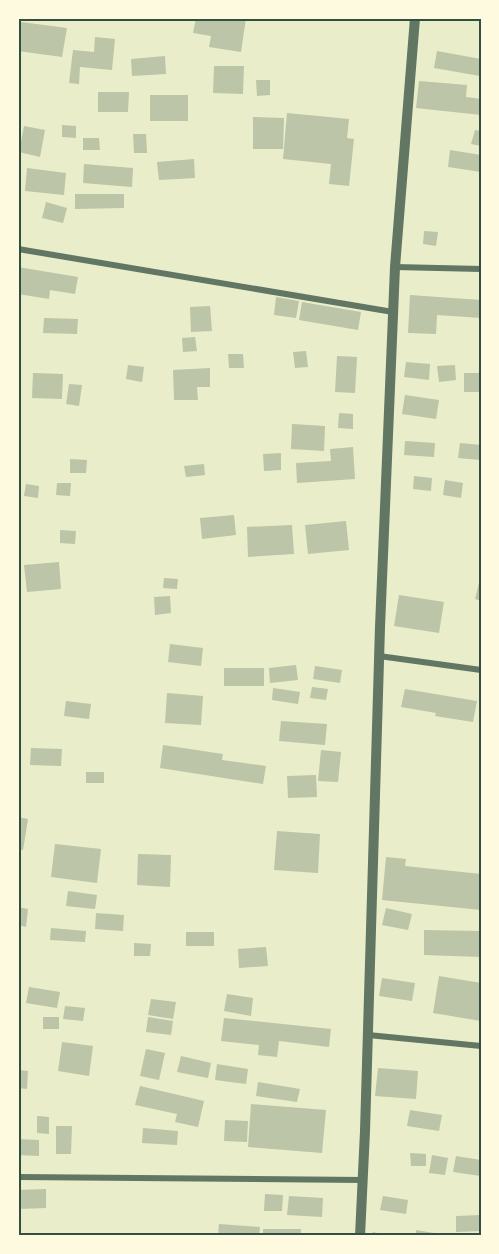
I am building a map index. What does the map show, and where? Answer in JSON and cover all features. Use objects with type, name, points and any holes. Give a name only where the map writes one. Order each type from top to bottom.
[{"type":"street","points":[[360,1236],[394,267],[415,18]]},
{"type":"street","points":[[18,249],[393,312]]},
{"type":"street","points":[[394,267],[481,268]]},
{"type":"street","points":[[379,656],[481,670]]},
{"type":"street","points":[[368,1035],[481,1046]]},
{"type":"street","points":[[18,1177],[363,1180]]},
{"type":"building","points":[[196,18],[246,18],[241,52],[209,47],[211,36],[193,33]]},
{"type":"building","points":[[21,22],[67,28],[62,57],[18,51]]},
{"type":"building","points":[[95,37],[115,39],[112,70],[80,67],[79,84],[69,83],[73,50],[94,52]]},
{"type":"building","points":[[437,51],[481,59],[480,76],[434,68]]},
{"type":"building","points":[[165,56],[166,74],[132,76],[131,59]]},
{"type":"building","points":[[214,66],[244,66],[243,94],[213,93]]},
{"type":"building","points":[[256,80],[270,80],[270,95],[257,96]]},
{"type":"building","points":[[419,81],[467,85],[466,97],[481,99],[481,115],[416,108]]},
{"type":"building","points":[[98,92],[129,92],[128,112],[98,112]]},
{"type":"building","points":[[150,95],[188,95],[188,121],[150,121]]},
{"type":"building","points":[[287,113],[349,119],[347,138],[354,139],[349,186],[329,184],[331,164],[283,159]]},
{"type":"building","points":[[253,117],[284,118],[283,149],[253,149]]},
{"type":"building","points":[[62,125],[76,126],[76,138],[62,137]]},
{"type":"building","points":[[24,126],[45,130],[40,157],[19,152]]},
{"type":"building","points":[[475,130],[481,131],[481,146],[471,144]]},
{"type":"building","points":[[133,134],[146,134],[147,153],[134,153]]},
{"type":"building","points":[[83,138],[99,138],[100,150],[83,150]]},
{"type":"building","points":[[450,150],[481,155],[481,172],[448,167]]},
{"type":"building","points":[[194,159],[195,178],[159,180],[157,162]]},
{"type":"building","points":[[84,164],[133,168],[132,187],[83,183]]},
{"type":"building","points":[[27,168],[66,173],[64,195],[25,191]]},
{"type":"building","points":[[75,194],[124,194],[124,208],[75,209]]},
{"type":"building","points":[[46,202],[67,208],[63,223],[42,218]]},
{"type":"building","points":[[424,231],[438,232],[436,246],[423,244]]},
{"type":"building","points":[[18,267],[78,277],[75,294],[50,290],[49,299],[18,294]]},
{"type":"building","points":[[410,295],[481,300],[481,318],[437,315],[436,334],[408,333]]},
{"type":"building","points":[[276,297],[299,301],[296,318],[274,315]]},
{"type":"building","points":[[302,302],[361,312],[358,330],[299,320]]},
{"type":"building","points":[[210,306],[212,331],[191,332],[190,307]]},
{"type":"building","points":[[44,318],[78,319],[77,334],[43,333]]},
{"type":"building","points":[[195,337],[197,351],[183,352],[182,338]]},
{"type":"building","points":[[306,351],[308,367],[295,368],[293,352]]},
{"type":"building","points":[[228,354],[243,354],[244,368],[229,368]]},
{"type":"building","points":[[337,356],[357,357],[355,393],[335,392]]},
{"type":"building","points":[[406,362],[430,364],[429,380],[404,377]]},
{"type":"building","points":[[128,365],[144,367],[142,382],[126,379]]},
{"type":"building","points":[[455,365],[456,380],[439,382],[437,366]]},
{"type":"building","points":[[210,368],[210,387],[197,387],[198,400],[174,400],[173,370]]},
{"type":"building","points":[[33,373],[63,374],[62,399],[32,398]]},
{"type":"building","points":[[464,373],[481,373],[481,392],[464,392]]},
{"type":"building","points":[[69,384],[82,385],[79,406],[66,404]]},
{"type":"building","points":[[405,395],[439,400],[436,419],[402,414]]},
{"type":"building","points":[[339,413],[353,414],[353,429],[338,428]]},
{"type":"building","points":[[292,424],[325,426],[324,451],[291,449]]},
{"type":"building","points":[[405,441],[435,443],[434,457],[404,455]]},
{"type":"building","points":[[460,443],[481,445],[481,460],[458,458]]},
{"type":"building","points":[[353,447],[355,479],[297,483],[296,463],[331,461],[330,449]]},
{"type":"building","points":[[281,453],[281,470],[264,471],[263,454]]},
{"type":"building","points":[[70,459],[87,460],[86,473],[70,473]]},
{"type":"building","points":[[204,464],[205,475],[186,477],[184,466]]},
{"type":"building","points":[[414,476],[432,478],[431,491],[413,489]]},
{"type":"building","points":[[445,480],[463,483],[461,498],[443,495]]},
{"type":"building","points":[[57,483],[71,483],[70,496],[56,495]]},
{"type":"building","points":[[26,484],[39,486],[38,498],[24,496]]},
{"type":"building","points":[[234,515],[236,535],[202,539],[200,518]]},
{"type":"building","points":[[346,521],[349,550],[308,554],[305,525]]},
{"type":"building","points":[[292,525],[294,554],[248,557],[247,527]]},
{"type":"building","points":[[60,530],[76,531],[75,544],[60,543]]},
{"type":"building","points":[[59,562],[61,589],[27,592],[24,565]]},
{"type":"building","points":[[164,578],[178,579],[177,589],[163,588]]},
{"type":"building","points":[[479,583],[481,584],[481,601],[475,599]]},
{"type":"building","points":[[399,595],[444,602],[439,633],[394,626]]},
{"type":"building","points":[[170,596],[171,613],[155,615],[154,597]]},
{"type":"building","points":[[170,644],[203,648],[201,666],[168,662]]},
{"type":"building","points":[[296,665],[298,680],[270,683],[269,668]]},
{"type":"building","points":[[315,666],[342,670],[340,683],[313,679]]},
{"type":"building","points":[[224,668],[264,668],[264,686],[224,686]]},
{"type":"building","points":[[312,687],[328,689],[326,700],[310,698]]},
{"type":"building","points":[[273,688],[300,692],[298,704],[272,700]]},
{"type":"building","points":[[405,689],[477,701],[473,722],[435,716],[436,713],[401,707]]},
{"type":"building","points":[[167,693],[203,696],[201,725],[165,723]]},
{"type":"building","points":[[66,701],[91,704],[89,719],[64,716]]},
{"type":"building","points":[[281,721],[327,724],[325,745],[279,741]]},
{"type":"building","points":[[163,745],[223,754],[222,760],[266,766],[263,784],[160,768]]},
{"type":"building","points":[[31,748],[62,749],[61,766],[30,765]]},
{"type":"building","points":[[321,750],[341,752],[338,782],[318,781]]},
{"type":"building","points":[[86,772],[104,772],[104,783],[86,783]]},
{"type":"building","points":[[316,775],[317,797],[288,798],[287,776]]},
{"type":"building","points":[[18,817],[28,819],[23,850],[18,849]]},
{"type":"building","points":[[277,831],[320,834],[318,873],[274,870]]},
{"type":"building","points":[[55,844],[101,849],[97,883],[51,877]]},
{"type":"building","points":[[138,854],[171,855],[170,887],[137,885]]},
{"type":"building","points":[[386,857],[406,859],[405,866],[481,874],[481,910],[382,900]]},
{"type":"building","points":[[68,891],[97,895],[95,909],[66,906]]},
{"type":"building","points":[[18,907],[28,909],[26,927],[18,925]]},
{"type":"building","points":[[386,908],[412,914],[408,930],[382,925]]},
{"type":"building","points":[[96,913],[124,915],[123,931],[95,929]]},
{"type":"building","points":[[51,928],[86,931],[85,942],[50,940]]},
{"type":"building","points":[[424,930],[481,931],[481,957],[424,955]]},
{"type":"building","points":[[186,932],[214,932],[214,946],[186,946]]},
{"type":"building","points":[[134,943],[151,944],[150,956],[134,956]]},
{"type":"building","points":[[266,947],[268,966],[239,968],[238,949]]},
{"type":"building","points":[[439,976],[481,983],[481,1021],[433,1013]]},
{"type":"building","points":[[382,978],[415,983],[412,1001],[379,996]]},
{"type":"building","points":[[29,987],[60,992],[57,1008],[26,1003]]},
{"type":"building","points":[[227,994],[253,998],[251,1016],[224,1011]]},
{"type":"building","points":[[151,999],[176,1002],[173,1019],[148,1015]]},
{"type":"building","points":[[65,1006],[85,1008],[83,1021],[63,1019]]},
{"type":"building","points":[[43,1017],[59,1017],[59,1029],[43,1029]]},
{"type":"building","points":[[148,1017],[173,1021],[171,1035],[146,1032]]},
{"type":"building","points":[[224,1018],[331,1029],[329,1047],[279,1041],[277,1057],[258,1055],[259,1045],[221,1041]]},
{"type":"building","points":[[62,1042],[93,1046],[89,1076],[58,1071]]},
{"type":"building","points":[[146,1049],[165,1053],[159,1080],[140,1076]]},
{"type":"building","points":[[181,1056],[211,1063],[208,1078],[177,1072]]},
{"type":"building","points":[[217,1064],[248,1069],[246,1084],[215,1080]]},
{"type":"building","points":[[378,1068],[418,1071],[416,1099],[375,1096]]},
{"type":"building","points":[[18,1070],[28,1071],[27,1089],[18,1088]]},
{"type":"building","points":[[258,1082],[300,1089],[297,1102],[256,1096]]},
{"type":"building","points":[[140,1086],[204,1101],[198,1127],[175,1122],[177,1114],[135,1105]]},
{"type":"building","points":[[251,1104],[326,1110],[322,1153],[248,1147]]},
{"type":"building","points":[[410,1110],[442,1115],[439,1131],[407,1126]]},
{"type":"building","points":[[37,1116],[49,1117],[49,1134],[37,1133]]},
{"type":"building","points":[[225,1120],[248,1121],[247,1142],[224,1141]]},
{"type":"building","points":[[56,1126],[72,1126],[71,1154],[56,1154]]},
{"type":"building","points":[[143,1128],[178,1131],[177,1145],[142,1143]]},
{"type":"building","points":[[18,1139],[39,1140],[39,1156],[18,1155]]},
{"type":"building","points":[[410,1153],[426,1154],[426,1166],[411,1166]]},
{"type":"building","points":[[432,1155],[448,1158],[445,1175],[429,1173]]},
{"type":"building","points":[[456,1156],[481,1160],[481,1176],[453,1172]]},
{"type":"building","points":[[46,1189],[46,1208],[18,1209],[18,1190]]},
{"type":"building","points":[[265,1194],[283,1195],[282,1211],[264,1211]]},
{"type":"building","points":[[289,1196],[323,1198],[322,1217],[287,1215]]},
{"type":"building","points":[[383,1196],[408,1200],[406,1214],[380,1210]]},
{"type":"building","points":[[481,1215],[481,1231],[456,1232],[456,1216]]},
{"type":"building","points":[[219,1224],[260,1227],[259,1236],[218,1236]]},
{"type":"building","points":[[263,1229],[301,1229],[301,1236],[263,1236]]},
{"type":"building","points":[[416,1230],[446,1235],[446,1236],[416,1236]]},
{"type":"building","points":[[373,1232],[387,1235],[387,1236],[372,1236]]}]
